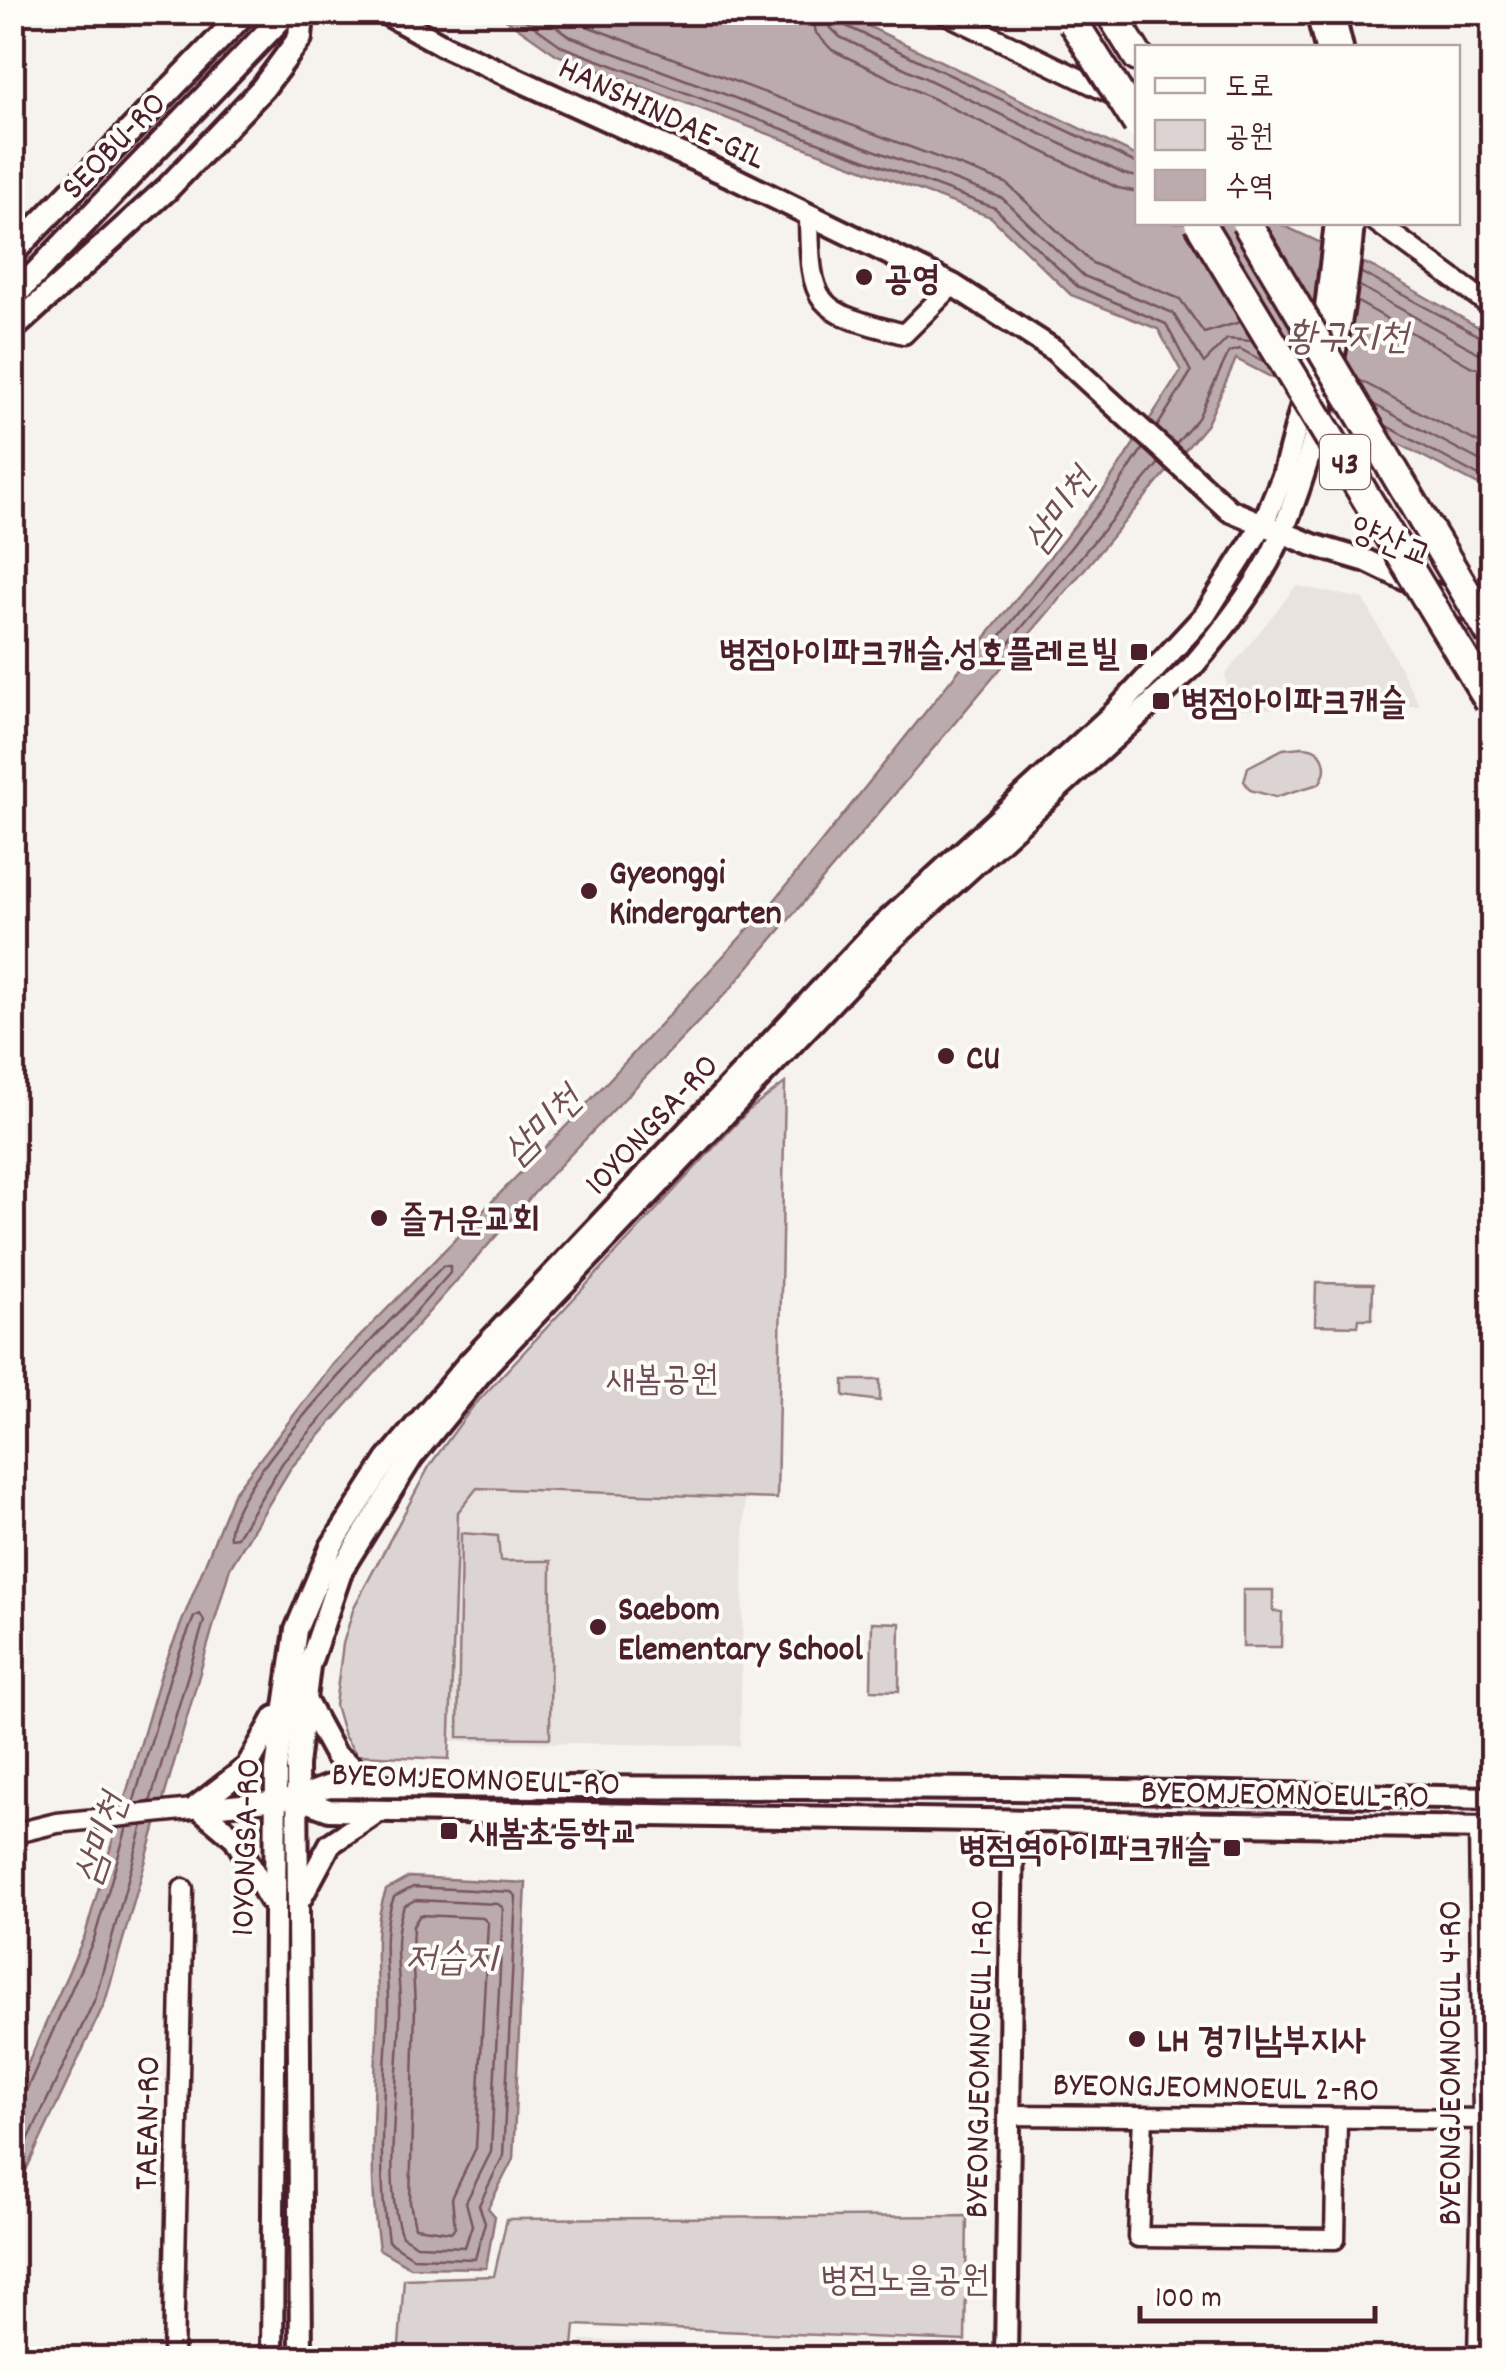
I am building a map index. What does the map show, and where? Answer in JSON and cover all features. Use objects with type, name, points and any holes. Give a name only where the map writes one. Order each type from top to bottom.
[{"type":"highway","points":[[1110,12],[1135,53]]},
{"type":"highway","points":[[1070,17],[1135,119]]},
{"type":"highway","name":"43","points":[[1201,225],[1491,704]]},
{"type":"highway","name":"43","points":[[1248,225],[1492,636]]},
{"type":"main road","name":"SEOBU-RO","points":[[12,253],[245,12]]},
{"type":"main road","name":"SEOBU-RO","points":[[12,298],[286,12]]},
{"type":"main road","points":[[12,329],[167,189],[263,88],[300,38],[302,12]]},
{"type":"main road","points":[[12,244],[71,193]]},
{"type":"street","name":"HANSHINDAE-GIL","points":[[383,12],[444,46],[809,214],[952,285],[1054,350],[1124,413]]},
{"type":"street","points":[[942,12],[1135,105]]},
{"type":"street","points":[[1317,12],[1334,45]]},
{"type":"street","points":[[1333,12],[1334,45]]},
{"type":"street","points":[[809,214],[808,266],[823,301],[838,318],[904,334],[952,285]]},
{"type":"street","name":"10YONGSA-RO","points":[[1291,479],[1324,318],[1336,225]]},
{"type":"street","name":"10YONGSA-RO","points":[[272,2358],[274,1801],[293,1704],[342,1569],[444,1416],[885,946],[1192,667],[1241,605],[1291,479],[1339,322],[1353,225]]},
{"type":"street","points":[[1380,225],[1492,307]]},
{"type":"street","name":"양산교","points":[[1124,413],[1214,498],[1272,528],[1367,560],[1453,600],[1492,624]]},
{"type":"street","name":"10YONGSA-RO","points":[[301,2358],[293,1704],[296,1630],[330,1546],[419,1419],[872,934],[1116,711],[1178,646],[1272,528]]},
{"type":"street","points":[[1220,592],[1236,592],[1241,605]]},
{"type":"street","points":[[197,1806],[247,1767],[293,1704],[334,1756],[381,1786],[375,1803],[380,1810],[324,1850],[298,1904]]},
{"type":"street","name":"BYEOMJEOMNOEUL-RO","points":[[297,1798],[329,1786],[905,1788],[1492,1798]]},
{"type":"street","points":[[904,1819],[912,1811],[913,1798],[905,1788]]},
{"type":"street","points":[[1117,1822],[1113,1799],[1120,1791]]},
{"type":"street","points":[[1390,1826],[1398,1818],[1393,1796]]},
{"type":"street","points":[[12,1834],[57,1823],[297,1798]]},
{"type":"street","name":"BYEOMJEOMNOEUL-RO","points":[[297,1798],[329,1810],[1486,1828]]},
{"type":"street","points":[[197,1806],[235,1838],[250,1858],[272,1905]]},
{"type":"street","name":"BYEONGJEOMNOEUL 1-RO","points":[[1006,2358],[1013,1820]]},
{"type":"street","name":"BYEONGJEOMNOEUL 4-RO","points":[[1478,2358],[1488,2120],[1486,1828]]},
{"type":"street","name":"TAEAN-RO","points":[[173,2358],[182,1889]]},
{"type":"street","name":"BYEONGJEOMNOEUL 2-RO","points":[[1008,2115],[1488,2120]]},
{"type":"street","points":[[1143,2118],[1138,2237],[1335,2239],[1337,2119]]},
{"type":"shaded area","points":[[1296,586],[1364,599],[1420,706],[1231,709],[1225,675]]},
{"type":"shaded area","name":"Saebom Elementary School","points":[[478,1488],[745,1498],[740,1746],[450,1741],[458,1512]]},
{"type":"shaded area","points":[[581,2340],[968,2351],[968,2358],[581,2358]]},
{"type":"green space","points":[[1283,749],[1316,750],[1323,759],[1323,778],[1319,784],[1275,797],[1250,790],[1244,781],[1248,767]]},
{"type":"green space","name":"새봄공원","points":[[785,1083],[777,1499],[477,1488],[458,1512],[449,1759],[357,1755],[344,1736],[335,1705],[343,1644],[354,1607],[430,1465],[471,1409],[748,1111]]},
{"type":"green space","points":[[1316,1283],[1373,1284],[1372,1319],[1359,1319],[1358,1326],[1315,1325]]},
{"type":"green space","points":[[844,1380],[880,1380],[880,1401],[844,1396]]},
{"type":"green space","points":[[461,1533],[498,1536],[500,1561],[551,1561],[550,1738],[458,1737]]},
{"type":"green space","points":[[1243,1590],[1273,1590],[1273,1611],[1282,1612],[1281,1647],[1243,1647]]},
{"type":"green space","points":[[872,1622],[900,1623],[899,1691],[871,1690]]},
{"type":"green space","name":"병점노을공원","points":[[967,2216],[965,2341],[575,2325],[572,2358],[398,2358],[404,2279],[494,2276],[507,2219]]},
{"type":"water","name":"황구지천","points":[[497,13],[841,13],[1135,155],[1135,225],[1282,225],[1375,268],[1492,335],[1492,498],[1482,487],[1236,359],[1207,424],[731,988],[543,1183],[290,1469],[230,1568],[105,2002],[13,2198],[13,2097],[85,1935],[161,1674],[233,1494],[334,1363],[571,1121],[774,901],[1105,488],[1181,371],[1158,329],[1071,295],[991,217],[557,55]]},
{"type":"water","name":"저습지","points":[[409,1877],[526,1883],[513,2159],[488,2208],[495,2216],[486,2268],[410,2267],[379,2249],[373,2160],[377,1935],[386,1890]]},
{"type":"place","name":"공영","points":[[864,277]]},
{"type":"place","name":"병점아이파크캐슬.성호플레르빌","points":[[1139,652]]},
{"type":"place","name":"병점아이파크캐슬","points":[[1161,701]]},
{"type":"place","name":"Gyeonggi Kindergarten","points":[[589,891]]},
{"type":"place","name":"CU","points":[[946,1056]]},
{"type":"place","name":"즐거운교회","points":[[379,1218]]},
{"type":"place","name":"Saebom Elementary School","points":[[598,1627]]},
{"type":"place","name":"새봄초등학교","points":[[449,1831]]},
{"type":"place","name":"병점역아이파크캐슬","points":[[1232,1848]]},
{"type":"place","name":"LH 경기남부지사","points":[[1137,2039]]},
{"type":"water label","name":"삼미천","points":[[1058,509]]},
{"type":"water label","name":"삼미천","points":[[541,1124]]},
{"type":"water label","name":"삼미천","points":[[99,1838]]}]
